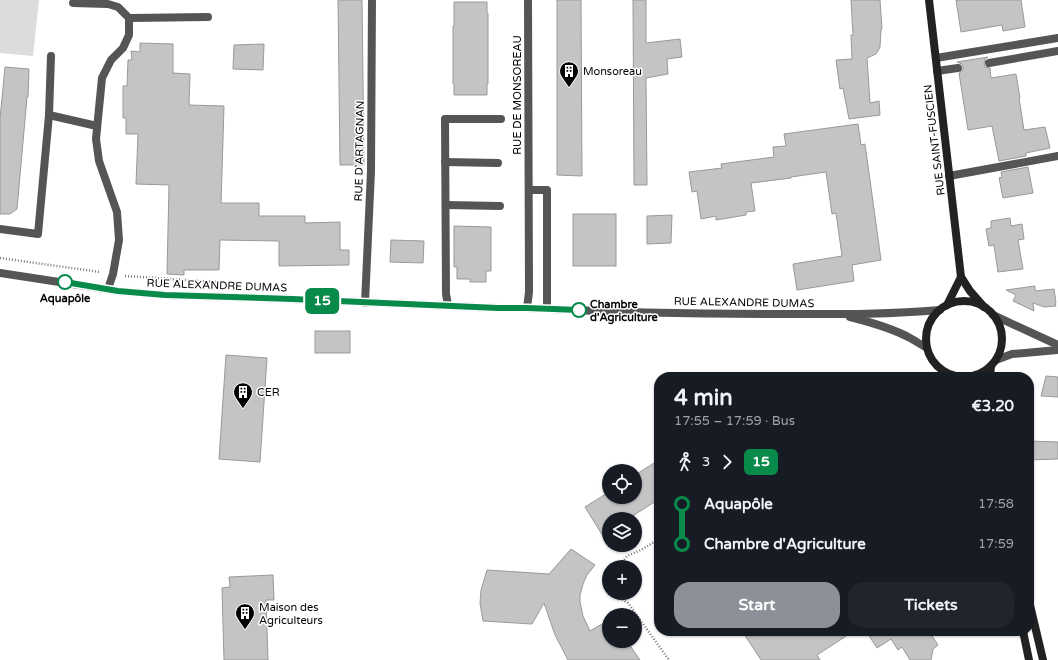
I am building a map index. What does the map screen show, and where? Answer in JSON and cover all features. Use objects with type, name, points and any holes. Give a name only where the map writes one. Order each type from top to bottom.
[{"type":"main road","name":"RUE SAINT-FUSCIEN","points":[[929,0],[961,277],[970,291],[984,307]]},
{"type":"main road","points":[[945,372],[935,364],[926,348],[926,331],[929,323],[943,307],[961,277]]},
{"type":"main road","points":[[943,307],[954,302],[970,302],[984,307],[993,315],[998,322],[1002,337],[999,352],[993,363],[991,372]]},
{"type":"main road","points":[[982,372],[993,363]]},
{"type":"main road","points":[[1034,622],[1043,660]]},
{"type":"main road","points":[[1024,636],[1029,660]]},
{"type":"street","name":"RUE D'ARTAGNAN","points":[[365,303],[371,171],[372,0]]},
{"type":"street","name":"RUE DE MONSOREAU","points":[[527,308],[529,292],[528,0]]},
{"type":"street","points":[[73,3],[108,4],[118,8],[129,18],[208,17]]},
{"type":"street","points":[[108,289],[113,274],[119,240],[117,212],[99,161],[96,139],[102,78],[112,60],[123,48],[129,35],[129,18]]},
{"type":"street","points":[[936,58],[1058,38]]},
{"type":"street","points":[[989,63],[1058,51]]},
{"type":"street","points":[[0,229],[38,234],[49,115],[51,56]]},
{"type":"street","points":[[937,71],[958,68]]},
{"type":"street","points":[[49,115],[98,126]]},
{"type":"street","points":[[448,305],[446,294],[445,118],[501,118]]},
{"type":"street","points":[[949,176],[1058,156]]},
{"type":"street","points":[[445,162],[498,163]]},
{"type":"street","points":[[529,190],[547,190],[547,309]]},
{"type":"street","points":[[446,205],[500,206]]},
{"type":"street","name":"RUE ALEXANDRE DUMAS","points":[[0,273],[108,289],[165,295],[498,308],[719,314],[842,314],[914,312],[943,307]]},
{"type":"street","name":"RUE ALEXANDRE DUMAS","points":[[842,314],[883,327],[910,338],[926,348]]},
{"type":"street","points":[[993,315],[1058,345]]},
{"type":"street","points":[[993,363],[1012,354],[1058,350]]},
{"type":"path","points":[[624,560],[627,556],[641,550],[654,541]]},
{"type":"path","points":[[623,600],[628,603],[668,660]]},
{"type":"shaded area","points":[[0,0],[39,0],[33,56],[0,53]]},
{"type":"building","points":[[338,0],[362,0],[364,165],[340,165]]},
{"type":"building","name":"Monsoreau","points":[[557,0],[581,0],[582,176],[557,175]]},
{"type":"building","points":[[633,0],[646,0],[646,43],[680,39],[682,57],[667,59],[668,74],[646,78],[647,185],[634,185]]},
{"type":"building","points":[[851,0],[880,0],[882,29],[880,47],[878,51],[876,54],[867,58],[870,103],[879,101],[880,115],[849,119],[843,88],[840,89],[836,60],[852,59],[851,35],[853,35]]},
{"type":"building","points":[[956,0],[1021,0],[1025,27],[1003,31],[1002,25],[961,32]]},
{"type":"building","points":[[454,2],[487,2],[487,95],[454,95]]},
{"type":"building","points":[[140,43],[173,44],[173,73],[190,74],[189,105],[224,106],[221,203],[259,203],[259,216],[305,216],[305,223],[340,222],[340,250],[349,250],[349,265],[279,266],[279,241],[220,240],[219,270],[184,270],[184,275],[167,274],[169,185],[136,184],[138,134],[126,134],[126,118],[123,118],[123,86],[127,86],[128,60],[132,60],[131,51],[140,52]]},
{"type":"building","points":[[264,44],[263,70],[233,69],[234,45]]},
{"type":"building","points":[[988,57],[985,59],[984,64],[985,67],[990,68],[991,78],[1016,74],[1024,130],[1045,127],[1050,148],[1026,153],[1026,156],[999,161],[992,126],[968,130],[959,73],[963,70],[963,67],[962,64],[957,62]]},
{"type":"building","points":[[5,67],[29,69],[28,97],[17,209],[10,214],[0,214],[0,119]]},
{"type":"building","points":[[858,124],[861,145],[865,144],[881,260],[852,265],[854,281],[797,290],[793,264],[842,256],[836,213],[832,214],[826,172],[751,183],[755,211],[746,212],[746,215],[716,220],[716,216],[701,219],[697,191],[692,192],[689,172],[722,168],[721,164],[774,157],[773,147],[786,146],[784,134]]},
{"type":"building","points":[[1028,167],[1033,193],[1003,198],[999,178],[1002,177],[1001,172]]},
{"type":"building","points":[[573,214],[616,214],[616,266],[573,266]]},
{"type":"building","points":[[672,215],[671,243],[647,244],[647,216]]},
{"type":"building","points":[[1010,218],[1011,226],[1022,224],[1024,239],[1018,240],[1023,269],[998,272],[994,245],[989,246],[986,229],[991,228],[991,221]]},
{"type":"building","points":[[454,226],[491,227],[491,271],[486,271],[486,282],[470,282],[470,279],[457,279],[457,267],[454,267]]},
{"type":"building","points":[[391,240],[424,241],[423,263],[390,262]]},
{"type":"building","points":[[1035,286],[1035,291],[1054,289],[1056,306],[1044,307],[1033,303],[1034,311],[1013,301],[1016,295],[1006,290]]},
{"type":"building","points":[[315,331],[350,331],[350,353],[315,353]]},
{"type":"building","name":"CER","points":[[226,355],[267,358],[260,462],[219,459]]},
{"type":"building","points":[[1046,376],[1058,377],[1058,397],[1041,396]]},
{"type":"building","points":[[1034,441],[1058,442],[1058,459],[1034,460]]},
{"type":"building","points":[[654,463],[654,502],[639,512],[602,512],[602,535],[585,507],[602,496],[602,504],[642,504],[642,471]]},
{"type":"building","points":[[571,549],[595,565],[587,575],[580,595],[583,616],[590,631],[602,624],[602,648],[632,648],[640,660],[568,660],[555,635],[544,603],[532,624],[483,621],[480,603],[481,590],[487,570],[549,574]]},
{"type":"building","name":"Maison des Agriculteurs","points":[[273,575],[274,600],[266,600],[268,660],[224,660],[222,588],[230,587],[229,577]]},
{"type":"building","points":[[745,636],[846,636],[817,655],[820,660],[761,660]]},
{"type":"building","points":[[869,636],[932,636],[938,645],[933,649],[931,660],[910,660],[902,647],[898,650],[891,639],[877,648]]},
{"type":"bus line","name":"15","points":[[65,282],[118,291],[165,295],[579,310]]},
{"type":"place","name":"Monsoreau","points":[[569,88]]},
{"type":"place","name":"Aquapôle","points":[[65,282]]},
{"type":"place","name":"Chambre d'Agriculture","points":[[579,310]]},
{"type":"place","name":"CER","points":[[243,409]]},
{"type":"place","name":"Maison des Agriculteurs","points":[[245,630]]}]
